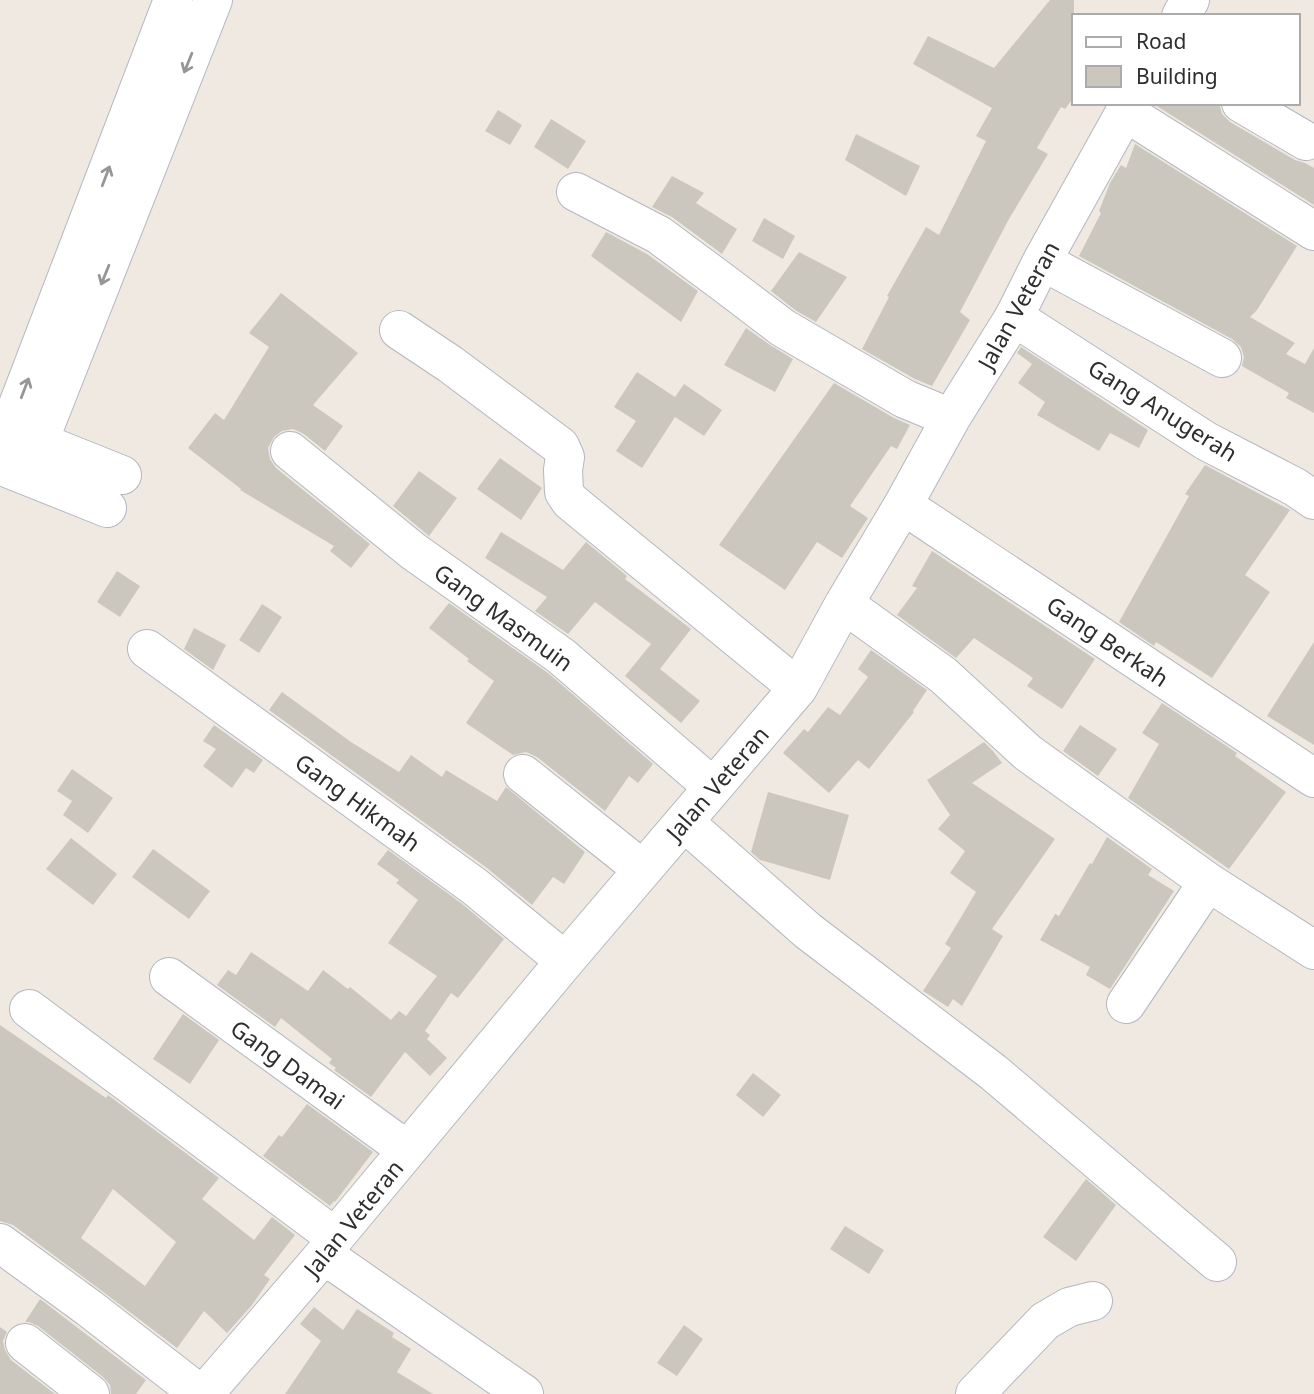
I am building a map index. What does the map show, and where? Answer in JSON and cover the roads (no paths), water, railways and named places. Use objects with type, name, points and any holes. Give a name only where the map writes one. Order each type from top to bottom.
[{"type":"street","points":[[12,448],[173,0]]},
{"type":"street","points":[[12,448],[213,0]]},
{"type":"street","points":[[1244,105],[1306,141]]},
{"type":"street","points":[[1128,108],[1314,231]]},
{"type":"street","name":"Jalan Veteran","points":[[202,1394],[329,1246],[642,869],[798,688],[951,418],[1014,317],[1042,261],[1128,108]]},
{"type":"street","points":[[576,192],[659,235],[783,328],[815,348],[905,399],[951,418]]},
{"type":"street","points":[[1042,261],[1222,358]]},
{"type":"street","name":"Gang Anugerah","points":[[1014,317],[1206,441],[1295,487],[1314,500]]},
{"type":"street","points":[[399,330],[461,372],[560,446],[565,457],[562,470],[564,492],[570,501],[798,688]]},
{"type":"street","points":[[12,448],[114,492]]},
{"type":"street","name":"Gang Masmuin","points":[[290,451],[413,551],[561,656],[713,787]]},
{"type":"street","name":"Gang Berkah","points":[[903,505],[1314,778]]},
{"type":"street","points":[[844,604],[943,675],[1028,753],[1208,882],[1314,950]]},
{"type":"street","name":"Gang Hikmah","points":[[147,649],[474,886],[565,961]]},
{"type":"street","points":[[523,774],[642,869]]},
{"type":"street","points":[[684,822],[808,931],[993,1072],[1217,1262]]},
{"type":"street","points":[[1126,1004],[1208,882]]},
{"type":"street","name":"Gang Damai","points":[[169,977],[407,1150]]},
{"type":"street","points":[[29,1009],[329,1246],[524,1394]]},
{"type":"street","points":[[0,1243],[202,1394]]},
{"type":"street","points":[[975,1394],[1045,1321],[1069,1307],[1093,1301]]},
{"type":"street","points":[[25,1343],[90,1394]]}]
